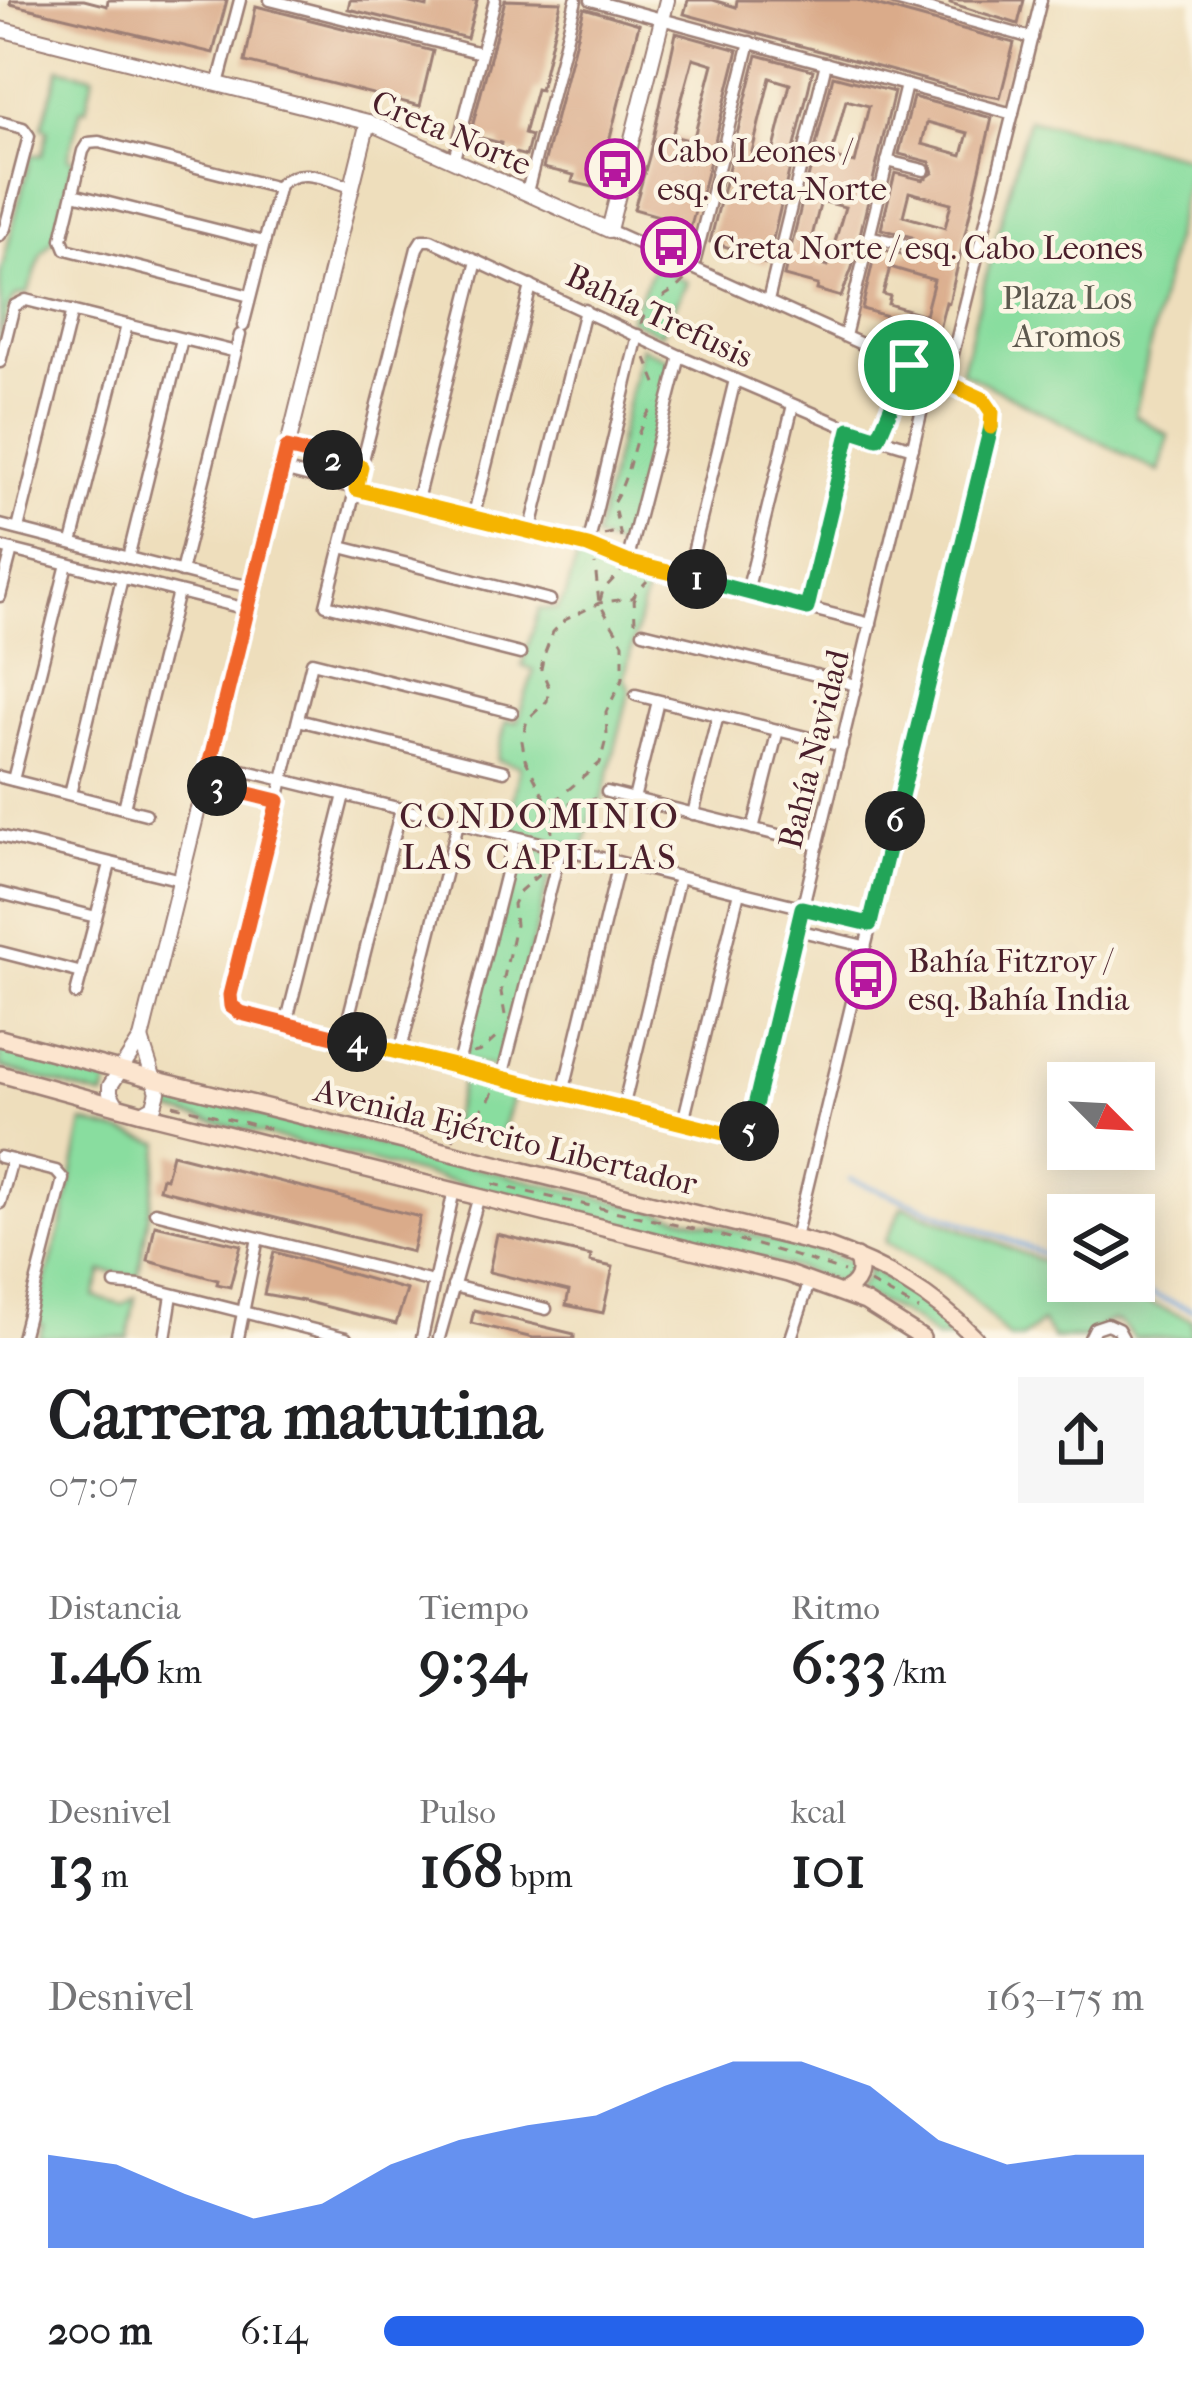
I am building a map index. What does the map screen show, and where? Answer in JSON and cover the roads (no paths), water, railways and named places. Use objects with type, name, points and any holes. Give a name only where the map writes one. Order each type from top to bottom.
[{"type":"main road","name":"Avenida Ejército Libertador","points":[[0,1038],[795,1238],[893,1274],[926,1294],[975,1338]]},
{"type":"main road","name":"Avenida Ejército Libertador","points":[[0,1074],[810,1280],[887,1313],[922,1338]]},
{"type":"main road","points":[[842,1292],[858,1278],[856,1257]]},
{"type":"street","points":[[218,84],[240,0]]},
{"type":"street","points":[[270,0],[481,53]]},
{"type":"street","points":[[454,159],[495,0]]},
{"type":"street","points":[[526,192],[576,0]]},
{"type":"street","points":[[591,0],[1012,114]]},
{"type":"street","points":[[609,230],[667,0]]},
{"type":"street","points":[[895,0],[1032,38]]},
{"type":"street","name":"Bahía Navidad","points":[[682,1123],[735,1136],[745,1135],[750,1127],[922,409],[940,379],[1041,0]]},
{"type":"street","name":"Creta Norte","points":[[0,29],[368,122],[983,399],[990,407],[992,422],[870,924]]},
{"type":"street","points":[[693,268],[750,42]]},
{"type":"street","points":[[768,301],[826,63]]},
{"type":"street","points":[[844,336],[906,85]]},
{"type":"street","points":[[0,122],[22,128],[29,136],[0,235]]},
{"type":"street","points":[[117,1106],[110,1086],[141,1040],[368,122]]},
{"type":"street","points":[[250,296],[64,247],[84,148],[92,142],[278,188]]},
{"type":"street","points":[[887,160],[924,170]]},
{"type":"street","points":[[181,572],[278,188],[296,174],[352,187]]},
{"type":"street","points":[[0,181],[16,185]]},
{"type":"street","points":[[73,194],[264,242]]},
{"type":"street","points":[[869,236],[906,245]]},
{"type":"street","name":"Bahía Trefusis","points":[[361,467],[422,240],[850,429],[913,448]]},
{"type":"street","points":[[416,504],[477,261]]},
{"type":"street","points":[[473,518],[531,286]]},
{"type":"street","points":[[0,362],[13,309],[19,302],[30,301],[236,352]]},
{"type":"street","points":[[530,532],[585,310]]},
{"type":"street","points":[[18,529],[72,311]]},
{"type":"street","points":[[72,543],[127,325]]},
{"type":"street","points":[[588,546],[640,335]]},
{"type":"street","points":[[128,558],[182,339]]},
{"type":"street","points":[[625,561],[680,356]]},
{"type":"street","points":[[878,438],[909,365]]},
{"type":"street","points":[[687,577],[735,380]]},
{"type":"street","points":[[747,592],[794,405]]},
{"type":"street","points":[[807,608],[850,429]]},
{"type":"street","points":[[287,448],[361,467],[326,605],[520,654]]},
{"type":"street","points":[[282,470],[588,546],[625,561],[871,624]]},
{"type":"street","points":[[0,525],[253,587]]},
{"type":"street","points":[[340,547],[550,600]]},
{"type":"street","points":[[0,596],[6,548],[248,609]]},
{"type":"street","points":[[67,564],[6,778],[146,814]]},
{"type":"street","points":[[70,794],[122,578]]},
{"type":"street","points":[[124,808],[178,592]]},
{"type":"street","points":[[638,633],[856,685]]},
{"type":"street","points":[[512,712],[312,662],[231,1006],[241,1013],[400,1053],[458,1062],[499,1077],[682,1123],[739,892]]},
{"type":"street","points":[[636,695],[842,746]]},
{"type":"street","points":[[634,799],[658,700]]},
{"type":"street","points":[[693,814],[718,715]]},
{"type":"street","points":[[298,720],[504,771]]},
{"type":"street","points":[[753,829],[778,730]]},
{"type":"street","points":[[210,762],[870,924],[795,1238]]},
{"type":"street","points":[[205,782],[278,801]]},
{"type":"street","points":[[607,792],[818,845]]},
{"type":"street","points":[[286,1024],[344,795]]},
{"type":"street","points":[[343,1039],[401,809]]},
{"type":"street","points":[[400,1053],[458,823]]},
{"type":"street","points":[[0,836],[181,880]]},
{"type":"street","points":[[458,1062],[515,837]]},
{"type":"street","points":[[499,1077],[556,847]]},
{"type":"street","points":[[562,1093],[619,863]]},
{"type":"street","points":[[76,994],[110,864]]},
{"type":"street","points":[[623,1108],[679,878]]},
{"type":"street","points":[[0,893],[96,917]]},
{"type":"street","points":[[797,930],[864,946]]},
{"type":"street","points":[[0,952],[82,973]]},
{"type":"street","points":[[141,1040],[158,1099],[142,1113]]},
{"type":"street","points":[[0,1203],[6,1158],[56,1171],[63,1179],[22,1338]]},
{"type":"street","points":[[422,1338],[454,1190]]},
{"type":"street","points":[[439,1338],[479,1196]]},
{"type":"street","points":[[155,1212],[433,1282]]},
{"type":"street","points":[[238,1338],[258,1238]]},
{"type":"street","points":[[791,1338],[810,1280]]},
{"type":"street","points":[[116,1284],[172,1294],[313,1334],[346,1338]]},
{"type":"street","points":[[453,1286],[546,1309]]},
{"type":"street","points":[[165,1338],[172,1294]]},
{"type":"street","points":[[1090,1338],[1095,1328],[1107,1324],[1123,1338]]},
{"type":"waterway","points":[[850,1179],[1047,1255]]},
{"type":"waterway","points":[[1155,1296],[1192,1310]]},
{"type":"place","name":"Cabo Leones / esq. Creta-Norte","points":[[615,169]]},
{"type":"place","name":"Creta Norte / esq. Cabo Leones","points":[[671,247]]},
{"type":"place","name":"Bahía Fitzroy / esq. Bahía India","points":[[866,979]]},
{"type":"district","name":"CONDOMINIO LAS CAPILLAS","points":[[540,836]]},
{"type":"park label","name":"Plaza Los Aromos","points":[[1067,316]]}]
